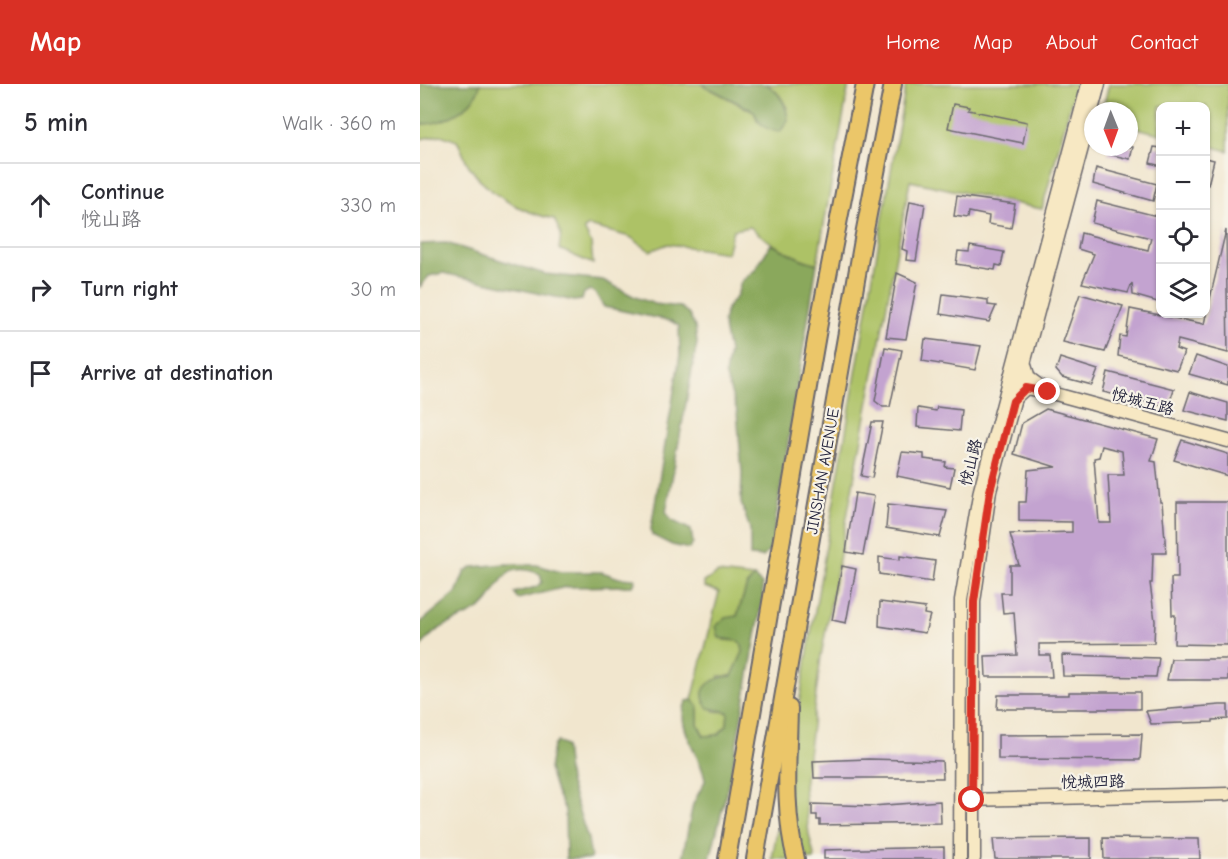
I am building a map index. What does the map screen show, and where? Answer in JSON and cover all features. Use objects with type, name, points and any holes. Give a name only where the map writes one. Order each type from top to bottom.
[{"type":"highway","name":"JINSHAN AVENUE","points":[[727,859],[818,328],[865,84]]},
{"type":"highway","name":"JINSHAN AVENUE","points":[[754,859],[863,240],[893,84]]},
{"type":"highway","points":[[791,655],[787,785],[789,825],[796,859]]},
{"type":"highway","points":[[721,859],[738,793]]},
{"type":"main road","name":"悦山路","points":[[960,859],[961,600],[980,490],[1088,84]]},
{"type":"main road","name":"悦山路","points":[[974,859],[972,800],[974,602],[990,491],[1099,84]]},
{"type":"main road","points":[[1024,358],[1029,378],[1048,392]]},
{"type":"main road","points":[[1013,401],[1026,388],[1048,392]]},
{"type":"main road","name":"悦城五路","points":[[1048,392],[1228,441]]},
{"type":"main road","name":"悦城四路","points":[[959,800],[1228,794]]},
{"type":"green space","points":[[420,84],[480,84],[472,101],[457,113],[438,122],[420,124]]},
{"type":"green space","points":[[480,84],[701,84],[754,112],[758,122],[787,108],[780,96],[766,84],[849,84],[817,264],[782,249],[750,227],[733,230],[727,253],[668,244],[650,251],[630,237],[589,226],[584,229],[591,243],[593,264],[559,249],[561,234],[554,219],[518,207],[486,186],[469,166],[457,141],[441,135],[420,139],[420,124],[438,122],[456,113],[471,101]]},
{"type":"green space","points":[[701,84],[766,84],[782,100],[788,121],[780,132],[770,130],[760,123],[754,111]]},
{"type":"green space","points":[[906,84],[1076,84],[1042,209],[910,181],[821,656],[804,787],[809,835],[815,859],[772,859]]},
{"type":"green space","points":[[1109,84],[1228,84],[1228,151],[1210,146],[1210,102],[1156,102],[1156,133],[1138,128],[1138,102],[1104,102]]},
{"type":"green space","points":[[446,243],[545,274],[603,280],[635,297],[655,304],[680,307],[688,313],[695,327],[697,343],[666,512],[671,520],[691,530],[693,543],[689,549],[672,545],[652,535],[651,528],[680,355],[679,326],[671,321],[604,307],[596,294],[590,290],[584,293],[582,300],[574,301],[443,273],[429,276],[420,287],[420,244]]},
{"type":"green space","points":[[771,244],[817,264],[771,549],[763,557],[750,556],[750,529],[741,503],[742,473],[737,411],[725,374],[729,352],[723,322],[727,308],[737,296],[741,282],[755,270]]},
{"type":"green space","points":[[505,564],[537,565],[561,572],[602,572],[619,578],[635,579],[635,582],[633,586],[566,587],[518,599],[514,593],[536,587],[542,582],[540,574],[515,570],[502,580],[492,596],[479,609],[438,630],[420,647],[420,623],[456,593],[465,571],[472,567]]},
{"type":"green space","points":[[718,573],[754,577],[747,585],[737,616],[732,619],[725,640],[738,641],[742,645],[743,652],[732,676],[719,676],[714,711],[728,712],[727,725],[717,735],[704,736],[698,725],[698,706],[692,700],[719,592],[704,587],[704,582]]},
{"type":"green space","points":[[754,577],[762,584],[763,597],[732,770],[710,859],[682,859],[693,804],[705,781],[686,731],[683,710],[687,701],[692,700],[698,706],[698,725],[704,736],[718,735],[727,725],[728,712],[708,708],[703,694],[708,684],[719,678],[732,676],[743,652],[742,645],[738,641],[719,638],[716,626],[725,618],[737,616],[747,585]]},
{"type":"green space","points":[[557,742],[565,746],[569,781],[588,839],[591,859],[566,859],[565,810],[556,792],[549,769],[553,746]]},
{"type":"building","points":[[953,104],[969,107],[968,110],[1027,122],[1023,143],[948,128]]},
{"type":"building","points":[[1154,147],[1156,147],[1156,165],[1150,163]]},
{"type":"building","points":[[1210,159],[1214,160],[1210,177]]},
{"type":"building","points":[[1096,168],[1156,184],[1156,188],[1153,201],[1093,184]]},
{"type":"building","points":[[957,196],[1015,204],[1011,228],[988,224],[989,216],[969,212],[968,218],[954,216]]},
{"type":"building","points":[[910,201],[925,204],[916,261],[906,260],[907,251],[902,249]]},
{"type":"building","points":[[1097,201],[1156,216],[1156,302],[1133,295],[1132,283],[1128,293],[1082,283],[1094,254],[1078,249],[1081,233],[1148,250],[1151,238],[1092,223]]},
{"type":"building","points":[[1226,230],[1228,353],[1178,340],[1176,349],[1184,352],[1177,370],[1118,356],[1120,336],[1126,337],[1130,309],[1156,314],[1156,318],[1174,318],[1204,324],[1205,318],[1210,318],[1210,298]]},
{"type":"building","points":[[970,246],[1004,252],[1001,266],[996,265],[995,270],[956,264],[958,251],[969,252]]},
{"type":"building","points":[[897,273],[917,282],[906,339],[886,337]]},
{"type":"building","points":[[943,294],[988,300],[988,305],[996,306],[989,322],[940,314]]},
{"type":"building","points":[[1080,294],[1123,306],[1105,352],[1063,342]]},
{"type":"building","points":[[925,339],[981,346],[975,370],[922,361]]},
{"type":"building","points":[[885,347],[902,350],[890,407],[883,407],[875,401]]},
{"type":"building","points":[[1196,356],[1228,367],[1228,385],[1189,374]]},
{"type":"building","points":[[1060,358],[1098,370],[1092,385],[1062,377],[1056,370]]},
{"type":"building","points":[[1108,372],[1174,389],[1168,407],[1103,392]]},
{"type":"building","points":[[1190,392],[1228,403],[1228,421],[1184,410]]},
{"type":"building","points":[[937,407],[961,410],[959,431],[917,427],[918,408],[936,411]]},
{"type":"building","points":[[1046,409],[1158,439],[1151,461],[1156,462],[1166,553],[1153,553],[1152,583],[1150,583],[1155,621],[1154,643],[1039,644],[1039,655],[1050,655],[1052,677],[986,677],[985,656],[1017,655],[1014,612],[1003,613],[1001,593],[1010,593],[1010,565],[1019,565],[1010,534],[1072,532],[1072,522],[1019,521],[1019,502],[1026,502],[1028,470],[1056,467],[1014,454],[1022,423]],"holes":[[[1102,446],[1122,451],[1124,475],[1108,475],[1111,523],[1099,523],[1094,458],[1099,457]]]},
{"type":"building","points":[[872,422],[883,422],[872,478],[861,476]]},
{"type":"building","points":[[1182,440],[1228,454],[1228,476],[1174,460]]},
{"type":"building","points":[[902,452],[924,454],[924,459],[946,462],[945,467],[954,468],[950,487],[897,476]]},
{"type":"building","points":[[855,493],[874,496],[863,555],[846,552]]},
{"type":"building","points":[[1177,502],[1228,502],[1228,645],[1174,644],[1175,615],[1172,615],[1171,578],[1178,578]]},
{"type":"building","points":[[888,504],[947,511],[940,537],[886,528]]},
{"type":"building","points":[[900,556],[935,561],[932,582],[879,574],[879,557],[900,560]]},
{"type":"building","points":[[842,566],[856,569],[846,623],[832,620]]},
{"type":"building","points":[[880,602],[925,608],[924,614],[930,615],[925,633],[879,626]]},
{"type":"building","points":[[1062,655],[1159,658],[1156,677],[1063,676]]},
{"type":"building","points":[[1171,659],[1228,659],[1228,680],[1167,680]]},
{"type":"building","points":[[1069,692],[1140,692],[1140,709],[997,709],[998,695],[1069,695]]},
{"type":"building","points":[[1228,705],[1228,719],[1213,720],[1213,722],[1151,724],[1146,711]]},
{"type":"building","points":[[1142,734],[1140,760],[998,759],[998,735]]},
{"type":"building","points":[[869,759],[942,761],[943,778],[814,778],[813,761]]},
{"type":"building","points":[[940,801],[941,823],[820,825],[817,815],[812,815],[812,804],[872,806]]},
{"type":"building","points":[[1091,838],[1091,859],[995,859],[993,839]]},
{"type":"building","points":[[1103,838],[1199,839],[1200,859],[1104,859]]},
{"type":"building","points":[[944,847],[944,859],[824,859],[824,850]]},
{"type":"route","points":[[972,800],[974,602],[990,491],[1013,401],[1026,388],[1048,392]]}]
